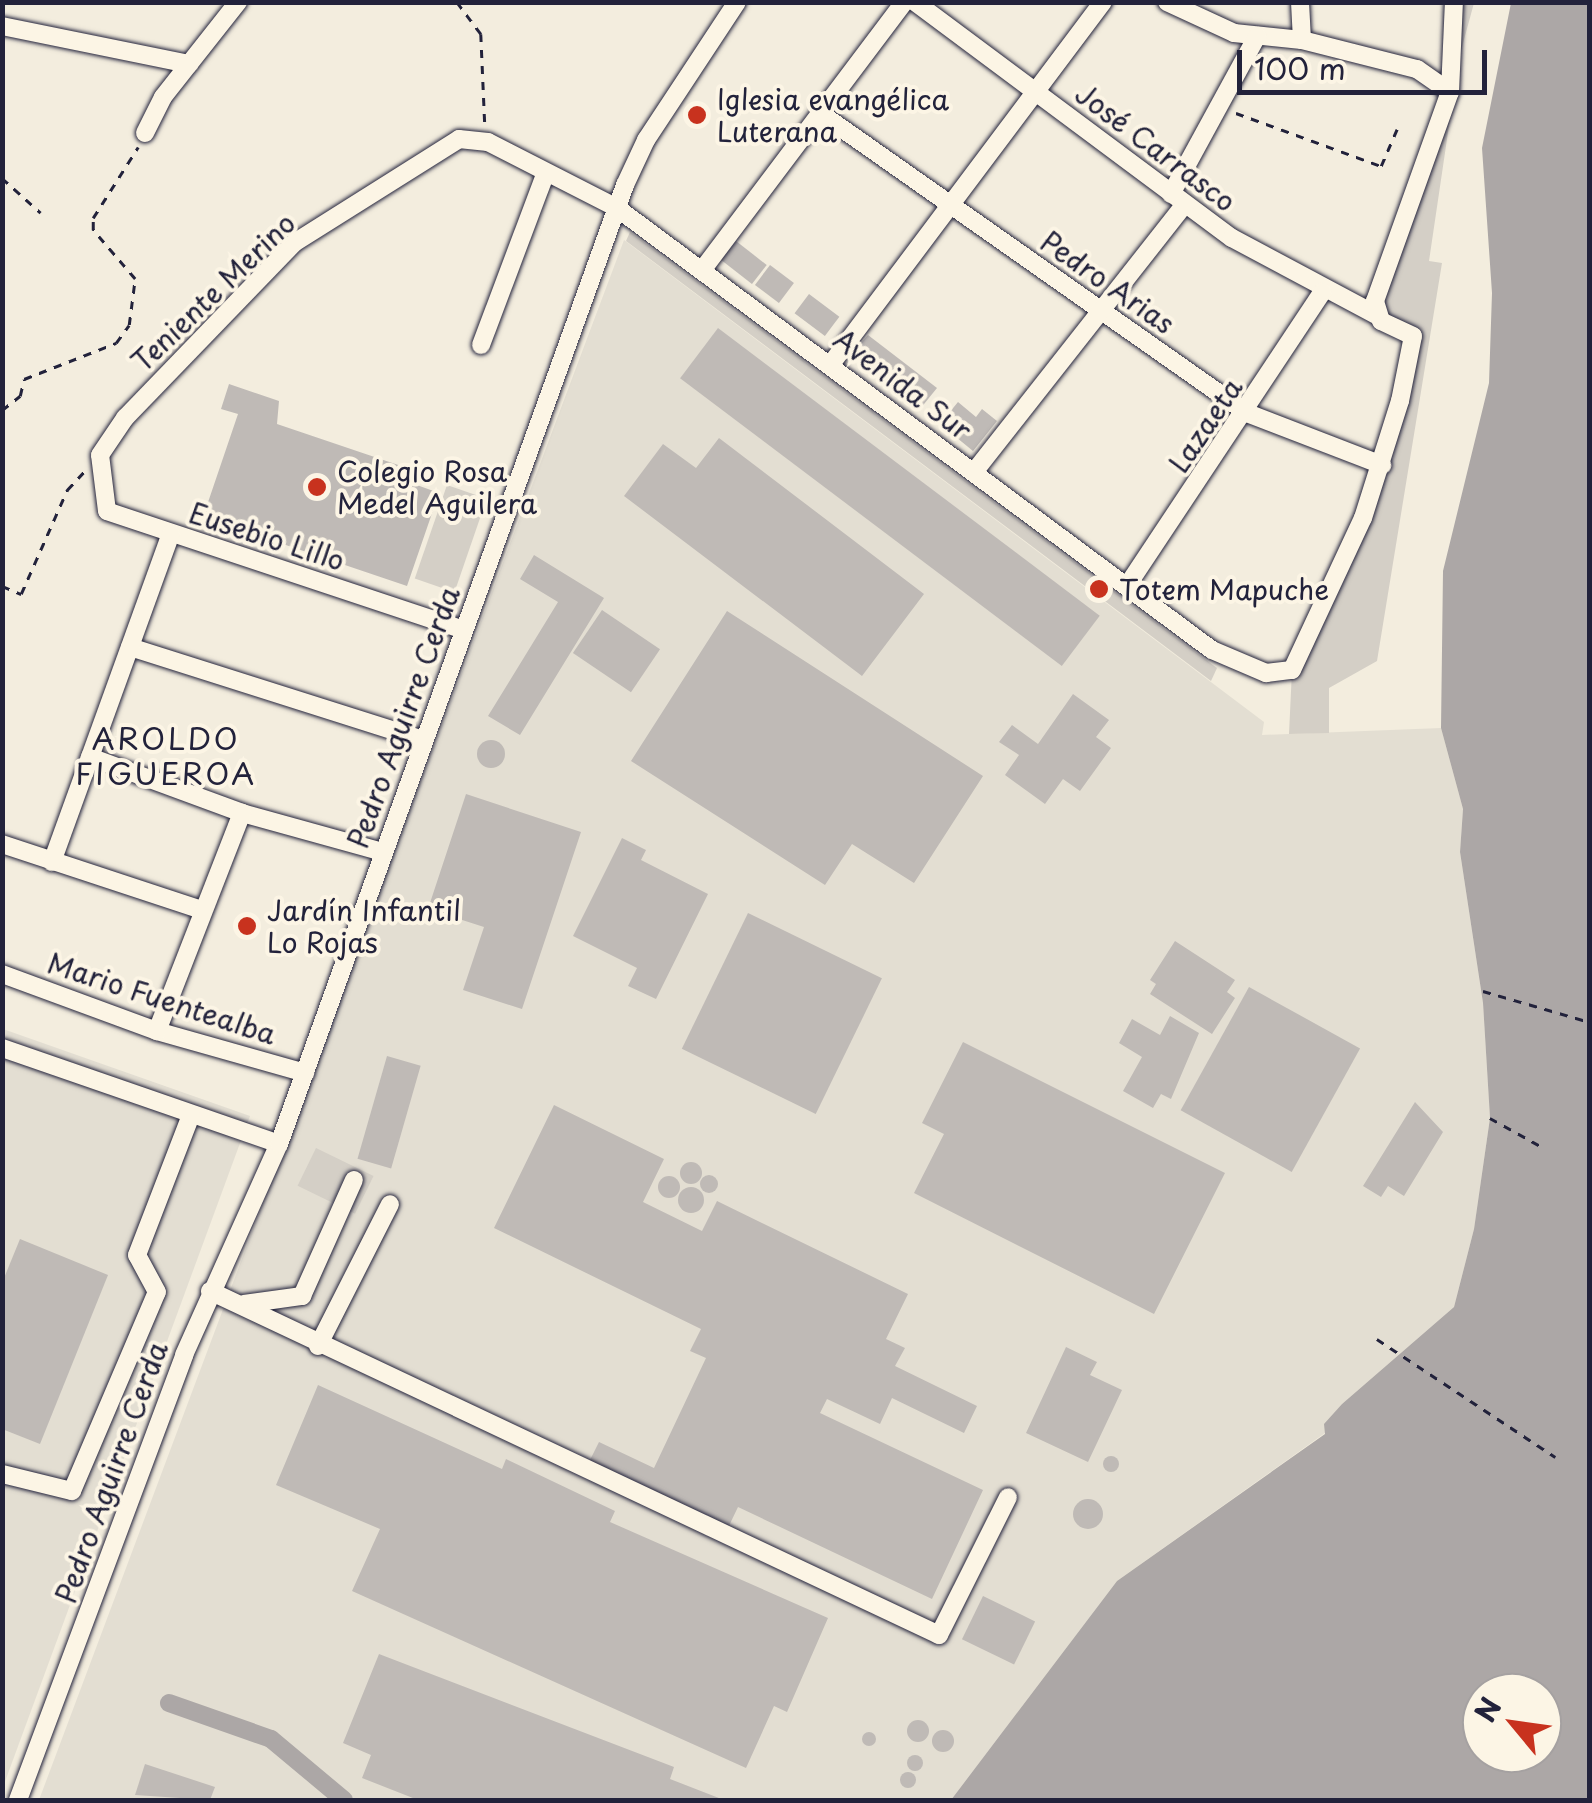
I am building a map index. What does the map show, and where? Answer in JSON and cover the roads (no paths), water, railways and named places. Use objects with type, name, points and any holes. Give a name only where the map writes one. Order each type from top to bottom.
[{"type":"street","points":[[145,133],[189,64],[238,2]]},
{"type":"street","name":"Pedro Aguirre Cerda","points":[[18,1800],[210,1291],[279,1144],[617,208],[646,140],[737,2]]},
{"type":"street","points":[[702,269],[904,2]]},
{"type":"street","name":"José Carrasco","points":[[916,2],[1178,199],[1322,292],[1376,315],[1412,336],[1382,465]]},
{"type":"street","points":[[831,364],[1103,2]]},
{"type":"street","points":[[1166,2],[1224,30],[1302,40],[1417,69],[1450,92]]},
{"type":"street","points":[[1300,2],[1302,40]]},
{"type":"street","points":[[1376,315],[1375,301],[1423,183],[1434,126],[1450,92],[1454,2]]},
{"type":"street","points":[[2,26],[189,64]]},
{"type":"street","points":[[974,472],[1100,311],[1178,199],[1216,105],[1257,36]]},
{"type":"street","name":"Pedro Arias","points":[[820,114],[1248,413],[1382,465]]},
{"type":"street","name":"Teniente Merino","points":[[100,454],[124,418],[294,243],[428,154],[459,139],[488,142]]},
{"type":"street","name":"Avenida Sur","points":[[488,142],[544,175],[617,208],[1223,657],[1280,675],[1302,656],[1382,465]]},
{"type":"street","points":[[480,345],[544,175]]},
{"type":"street","name":"Lazaeta","points":[[1127,586],[1248,413],[1322,292]]},
{"type":"street","name":"Eusebio Lillo","points":[[100,454],[107,510],[464,630]]},
{"type":"street","points":[[52,862],[171,534]]},
{"type":"street","points":[[130,648],[424,740]]},
{"type":"street","points":[[90,756],[242,813],[383,852]]},
{"type":"street","points":[[158,1031],[242,813]]},
{"type":"street","points":[[2,844],[202,910]]},
{"type":"street","name":"Mario Fuentealba","points":[[2,974],[158,1031],[304,1073]]},
{"type":"street","points":[[2,1048],[279,1144]]},
{"type":"street","points":[[2,1474],[72,1491],[157,1292],[136,1254],[192,1115]]},
{"type":"street","points":[[244,1304],[302,1296],[354,1180]]},
{"type":"street","points":[[318,1346],[390,1204]]},
{"type":"street","points":[[210,1291],[244,1304],[318,1346],[939,1635],[1008,1498]]},
{"type":"waterway","points":[[169,1703],[271,1739],[344,1800]]},
{"type":"place","name":"Iglesia evangélica Luterana","points":[[697,115]]},
{"type":"place","name":"Colegio Rosa Medel Aguilera","points":[[317,487]]},
{"type":"place","name":"Totem Mapuche","points":[[1099,589]]},
{"type":"place","name":"Jardín Infantil Lo Rojas","points":[[247,926]]},
{"type":"district","name":"AROLDO FIGUEROA","points":[[166,755]]}]
